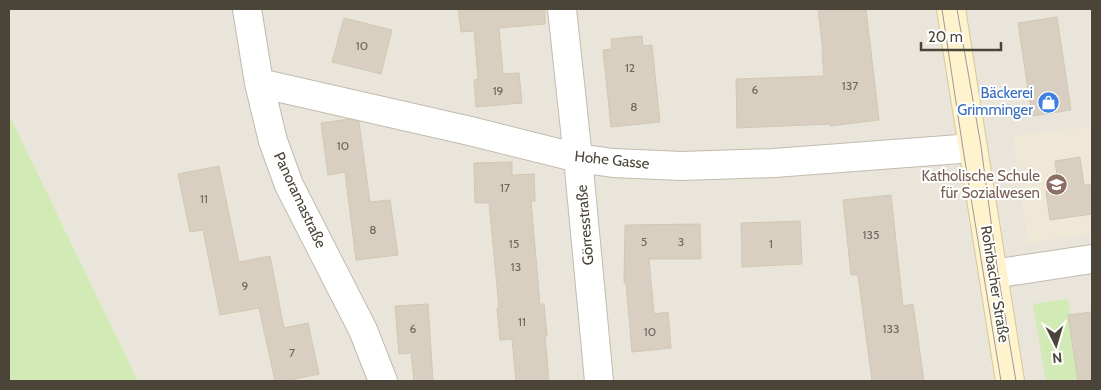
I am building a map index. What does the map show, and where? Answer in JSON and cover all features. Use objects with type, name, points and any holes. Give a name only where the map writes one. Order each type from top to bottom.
[{"type":"main road","name":"Rohrbacher Straße","points":[[951,9],[1010,381]]},
{"type":"street","name":"Panoramastraße","points":[[247,9],[259,83],[273,141],[289,185],[363,330],[383,381]]},
{"type":"street","name":"Görresstraße","points":[[562,9],[600,381]]},
{"type":"street","name":"Hohe Gasse","points":[[259,83],[470,131],[578,158],[613,163],[682,166],[774,163],[973,148]]},
{"type":"street","points":[[993,274],[1092,259]]},
{"type":"shaded area","points":[[9,9],[1092,9],[1092,381],[138,381],[9,114]]},
{"type":"shaded area","name":"Katholische Schule für Sozialwesen","points":[[1092,126],[1092,233],[1028,243],[1013,136]]},
{"type":"green space","points":[[9,114],[138,381],[9,381]]},
{"type":"green space","points":[[1068,299],[1071,315],[1068,316],[1078,381],[1046,381],[1033,304]]},
{"type":"building","points":[[458,9],[545,9],[545,24],[499,28],[503,74],[519,73],[522,103],[476,107],[474,80],[478,79],[474,31],[461,32]]},
{"type":"building","points":[[818,9],[866,9],[879,120],[830,126],[830,124],[737,128],[736,79],[824,76]]},
{"type":"building","points":[[1057,17],[1071,110],[1032,116],[1018,23]]},
{"type":"building","points":[[344,18],[392,30],[381,74],[332,62]]},
{"type":"building","points":[[642,36],[643,46],[652,45],[660,122],[611,127],[603,50],[612,49],[611,39]]},
{"type":"building","points":[[349,119],[359,122],[370,202],[390,200],[398,255],[356,260],[345,172],[328,175],[321,123]]},
{"type":"building","points":[[1080,157],[1084,185],[1092,184],[1092,214],[1050,220],[1046,191],[1059,189],[1055,161]]},
{"type":"building","points":[[512,162],[512,175],[534,174],[535,201],[531,201],[540,304],[544,304],[549,381],[516,381],[512,339],[500,340],[497,308],[499,308],[489,203],[475,203],[474,163]]},
{"type":"building","points":[[219,166],[239,262],[270,256],[284,328],[308,323],[319,374],[286,381],[275,381],[259,308],[220,315],[203,230],[190,232],[178,174]]},
{"type":"building","points":[[891,195],[903,306],[913,304],[924,381],[872,381],[858,275],[851,275],[843,200]]},
{"type":"building","points":[[800,221],[802,264],[742,267],[741,223]]},
{"type":"building","points":[[700,224],[701,259],[649,259],[654,314],[668,312],[671,348],[632,352],[626,283],[624,282],[625,225]]},
{"type":"building","points":[[428,304],[433,381],[414,381],[411,353],[399,354],[395,306]]},
{"type":"building","points":[[1092,312],[1092,381],[1078,381],[1068,315]]},
{"type":"tram line","points":[[942,9],[1001,381]]},
{"type":"tram line","points":[[957,9],[981,146],[998,274],[1016,381]]},
{"type":"place","name":"Bäckerei Grimminger","points":[[1049,102]]},
{"type":"place","name":"Katholische Schule für Sozialwesen","points":[[1056,185]]}]
